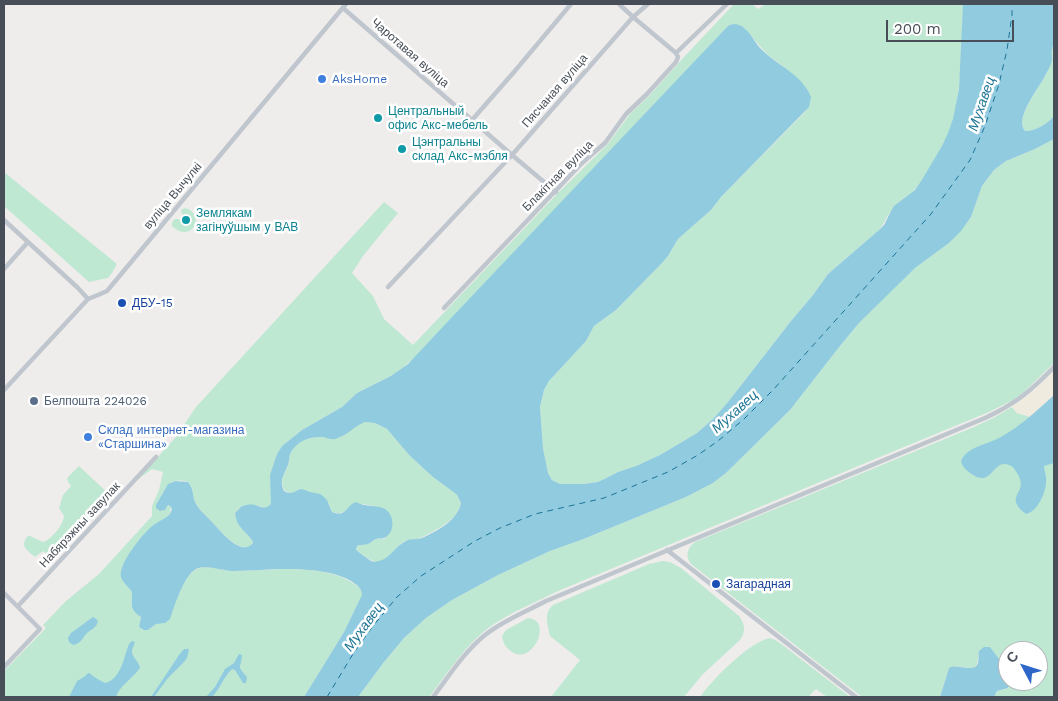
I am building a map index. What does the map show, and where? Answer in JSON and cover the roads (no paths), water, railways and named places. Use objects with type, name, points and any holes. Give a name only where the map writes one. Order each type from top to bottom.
[{"type":"street","points":[[472,120],[571,4]]},
{"type":"street","points":[[619,4],[676,53]]},
{"type":"street","name":"Пясчаная вуліца","points":[[388,287],[512,155],[633,17],[648,4]]},
{"type":"street","name":"Блакітная вуліца","points":[[444,308],[587,158],[605,143],[626,114],[676,62],[678,57],[676,53],[727,4]]},
{"type":"street","name":"Чаротавая вуліца","points":[[344,6],[556,192]]},
{"type":"street","name":"вуліца Вычулкі","points":[[4,390],[88,299],[107,291],[344,6]]},
{"type":"street","points":[[4,220],[88,299]]},
{"type":"street","points":[[4,269],[28,242]]},
{"type":"street","points":[[433,697],[475,644],[486,634],[546,601],[985,418],[1021,398],[1054,367]]},
{"type":"street","name":"Набярэжны завулак","points":[[18,606],[156,457]]},
{"type":"street","points":[[667,550],[856,697]]},
{"type":"street","points":[[4,593],[40,629],[4,666]]},
{"type":"water","name":"Мухавец","points":[[963,4],[1054,4],[1051,62],[1025,111],[1022,125],[1025,131],[1033,130],[1045,124],[1054,116],[1054,139],[1006,161],[994,170],[982,186],[971,217],[961,231],[949,243],[915,268],[859,323],[790,410],[726,473],[713,483],[686,497],[550,551],[498,575],[452,600],[426,618],[404,638],[358,697],[304,697],[344,632],[362,595],[357,585],[342,577],[320,571],[307,570],[234,571],[209,567],[200,568],[196,569],[187,578],[170,619],[165,623],[156,624],[148,630],[139,627],[141,617],[133,609],[132,592],[122,579],[121,571],[127,558],[142,536],[151,527],[170,514],[172,509],[168,505],[165,510],[160,511],[156,508],[168,484],[175,481],[188,482],[198,507],[225,536],[243,547],[248,547],[253,543],[239,525],[235,513],[242,506],[255,505],[265,507],[271,504],[270,475],[277,454],[282,446],[302,430],[342,407],[357,393],[391,376],[408,364],[731,24],[737,24],[742,27],[766,54],[801,82],[811,97],[809,107],[721,197],[711,210],[678,239],[663,262],[616,310],[594,326],[586,341],[549,381],[544,390],[540,407],[543,448],[548,473],[552,480],[560,484],[598,482],[636,466],[660,455],[697,433],[713,419],[828,274],[879,230],[884,225],[894,206],[915,190],[948,133],[959,89]],"holes":[[[365,422],[375,423],[387,429],[410,456],[457,495],[461,503],[451,520],[440,529],[422,538],[406,541],[386,558],[375,562],[356,549],[358,545],[371,543],[375,539],[383,538],[391,532],[393,523],[387,511],[383,508],[356,502],[344,512],[332,512],[327,500],[320,494],[302,489],[291,493],[287,492],[284,491],[282,483],[290,454],[304,440],[313,437],[336,439]]]},
{"type":"water","points":[[1054,395],[1054,463],[1044,466],[1046,486],[1043,496],[1034,510],[1026,514],[1016,502],[1021,483],[1012,466],[1003,464],[983,478],[970,473],[961,461],[972,449],[997,439],[1012,430]]},
{"type":"water","points":[[93,617],[98,621],[95,627],[78,643],[73,645],[69,642],[68,638],[71,633]]},
{"type":"water","points":[[132,641],[135,642],[132,650],[133,655],[140,668],[120,689],[116,697],[69,697],[77,681],[88,673],[105,683],[115,677]]},
{"type":"water","points":[[984,647],[990,647],[998,658],[998,691],[994,697],[940,697],[949,668],[973,668],[978,663],[979,651]]},
{"type":"water","points":[[184,649],[189,650],[187,658],[168,678],[154,697],[151,697],[179,655]]},
{"type":"water","points":[[239,654],[242,655],[240,667],[247,677],[246,683],[243,683],[235,670],[232,669],[212,697],[206,697],[215,687],[225,669],[234,663]]},
{"type":"place","name":"AksHome","points":[[322,79]]},
{"type":"place","name":"Центральный офис Акс-мебель","points":[[378,118]]},
{"type":"place","name":"Цэнтральны склад Акс-мэбля","points":[[402,149]]},
{"type":"place","name":"Землякам загінуўшым у ВАВ","points":[[186,220]]},
{"type":"place","name":"ДБУ-15","points":[[122,303]]},
{"type":"place","name":"Белпошта 224026","points":[[34,401]]},
{"type":"place","name":"Склад интернет-магазина «Старшина»","points":[[88,437]]},
{"type":"place","name":"Загарадная","points":[[716,584]]}]
